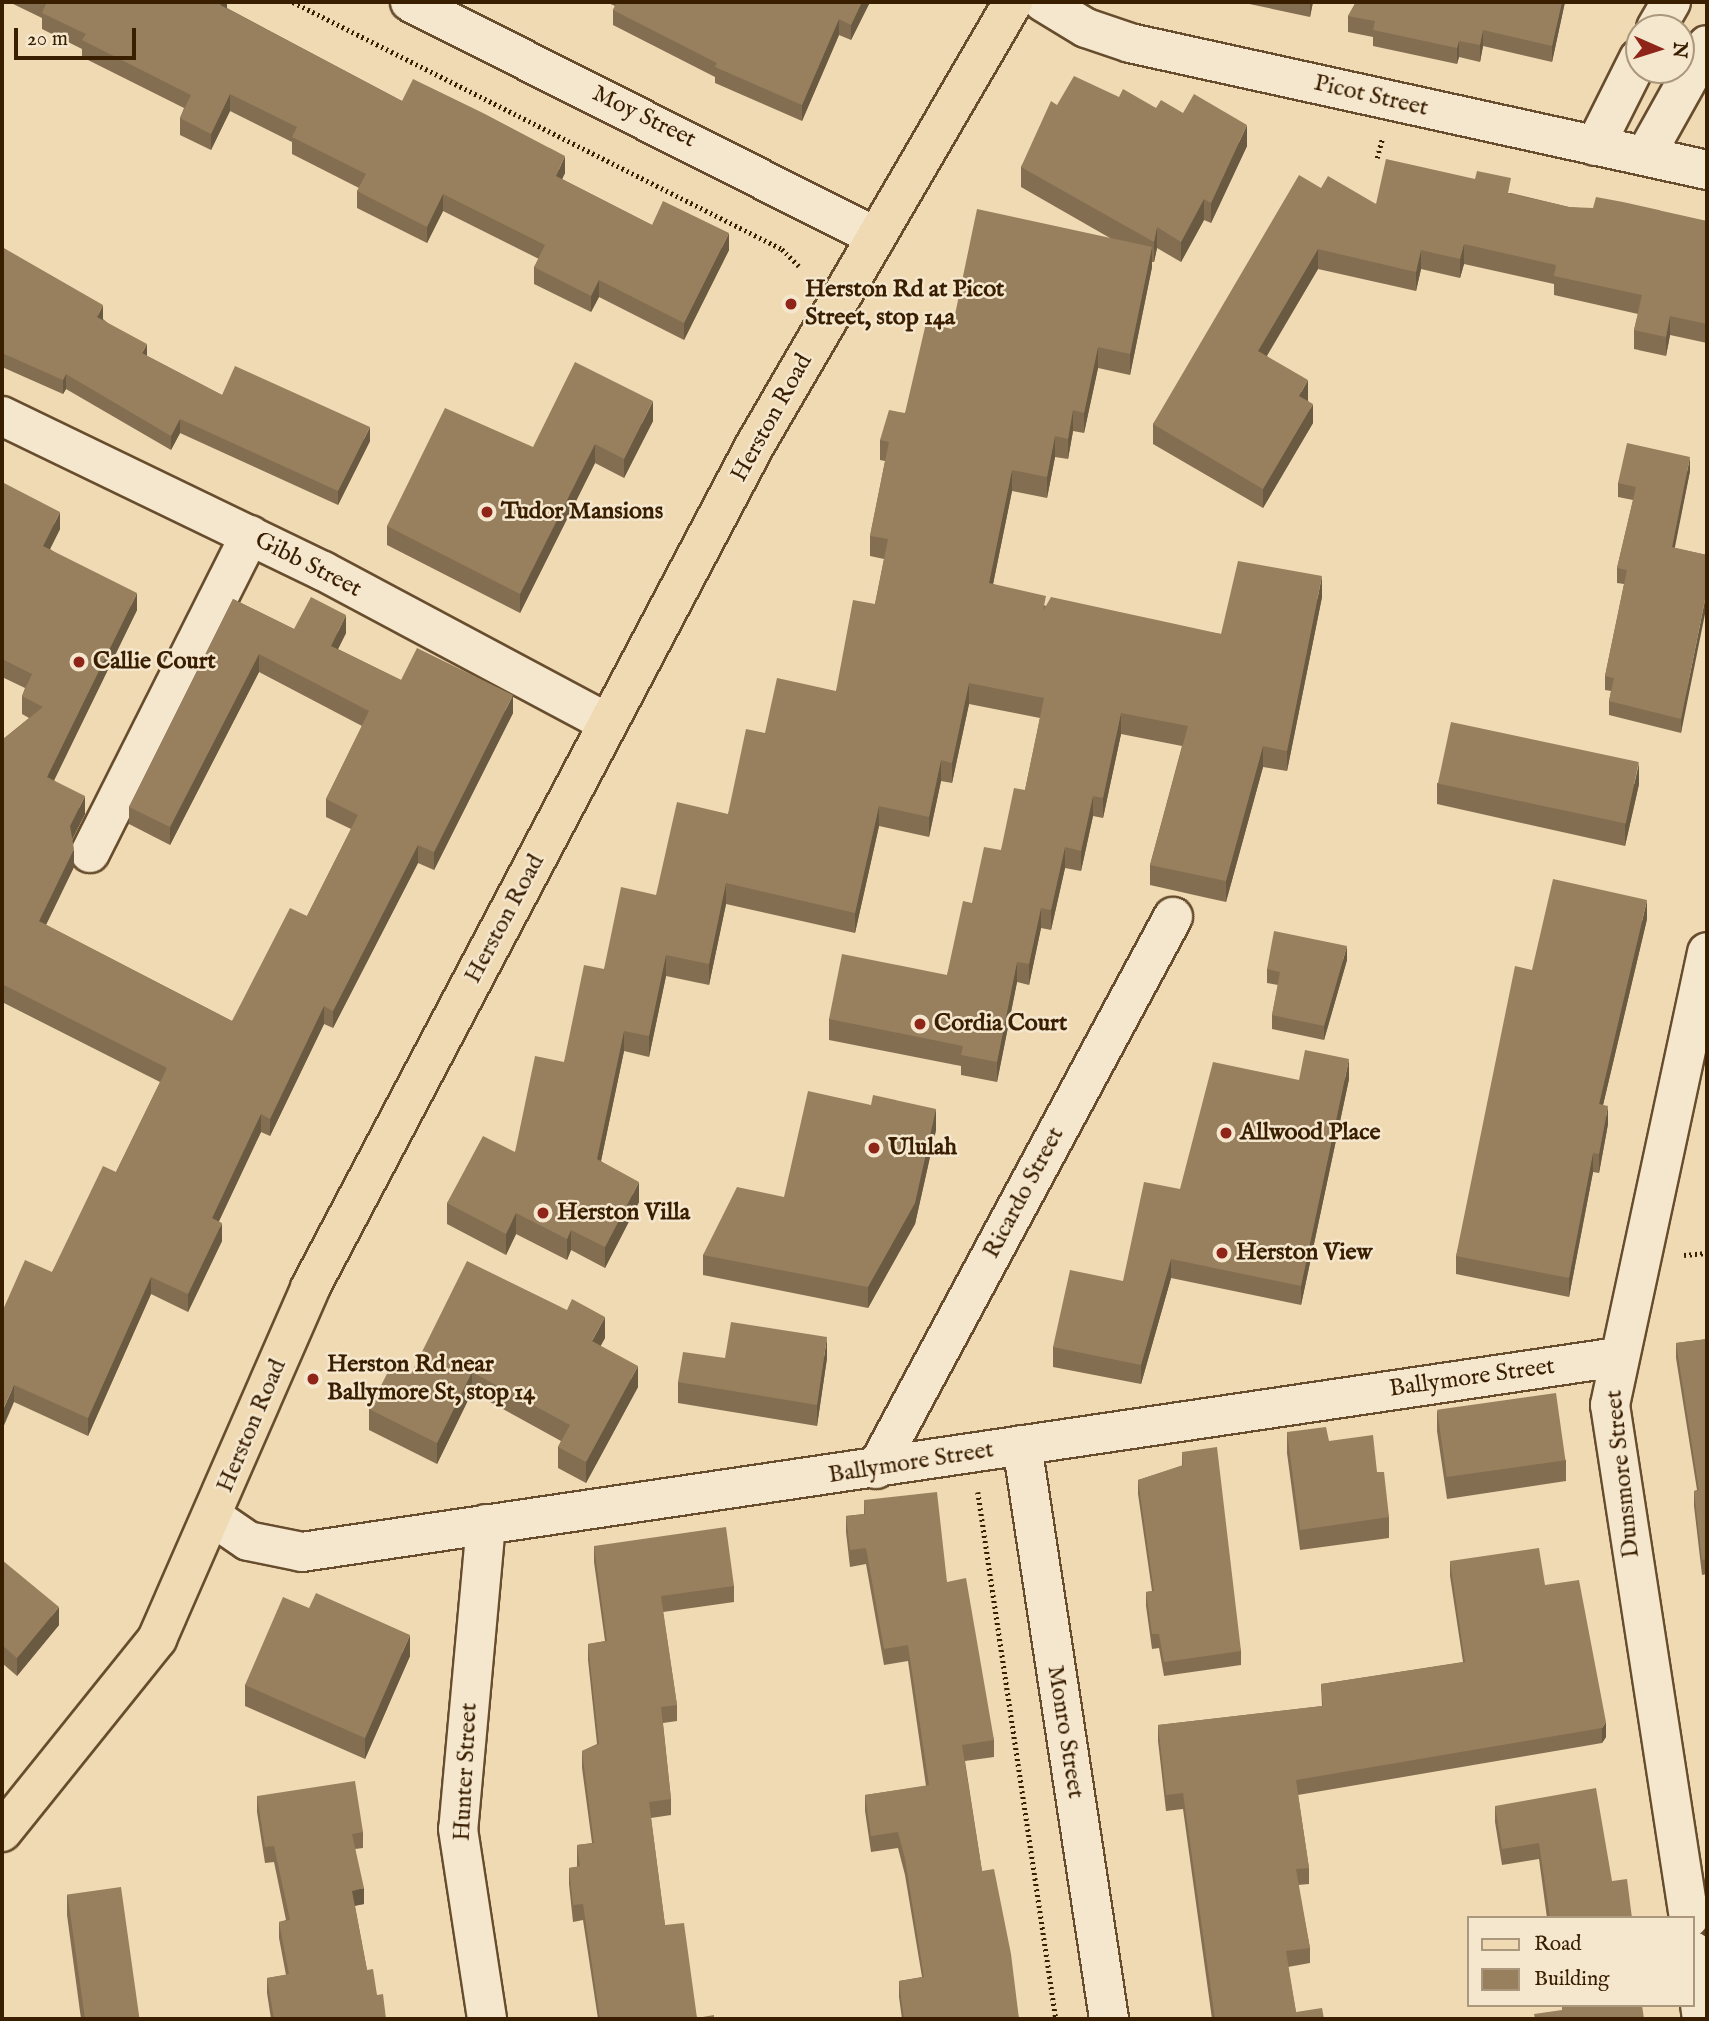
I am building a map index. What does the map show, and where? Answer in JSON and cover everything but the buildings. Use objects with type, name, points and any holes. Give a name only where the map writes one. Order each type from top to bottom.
[{"type":"main road","name":"Herston Road","points":[[2,1832],[157,1639],[213,1517],[310,1288],[755,445],[1013,2]]},
{"type":"street","name":"Moy Street","points":[[410,2],[876,237]]},
{"type":"street","name":"Picot Street","points":[[1043,2],[1086,28],[1130,43],[1707,170]]},
{"type":"street","points":[[1645,156],[1707,45]]},
{"type":"street","points":[[1595,146],[1626,84]]},
{"type":"street","name":"Gibb Street","points":[[2,416],[250,535],[608,723]]},
{"type":"street","points":[[90,853],[250,535]]},
{"type":"street","name":"Ricardo Street","points":[[876,1469],[1173,917]]},
{"type":"street","name":"Dunsmore Street","points":[[1693,1894],[1610,1405],[1617,1357],[1707,953]]},
{"type":"street","name":"Ballymore Street","points":[[213,1517],[248,1541],[302,1552],[1617,1357]]},
{"type":"street","name":"Monro Street","points":[[1022,1445],[1109,2019]]},
{"type":"street","name":"Hunter Street","points":[[486,1524],[458,1829],[487,2019]]},
{"type":"street","points":[[1695,1965],[1703,2019]]},
{"type":"path","points":[[293,2],[782,249],[799,267]]},
{"type":"path","points":[[978,1492],[1056,2019]]},
{"type":"place","name":"Herston Rd at Picot Street, stop 14a","points":[[791,304]]},
{"type":"place","name":"Tudor Mansions","points":[[487,512]]},
{"type":"place","name":"Callie Court","points":[[79,662]]},
{"type":"place","name":"Cordia Court","points":[[920,1024]]},
{"type":"place","name":"Allwood Place","points":[[1226,1133]]},
{"type":"place","name":"Ululah","points":[[874,1148]]},
{"type":"place","name":"Herston Villa","points":[[543,1213]]},
{"type":"place","name":"Herston View","points":[[1222,1253]]},
{"type":"place","name":"Herston Rd near Ballymore St, stop 14","points":[[313,1379]]}]
